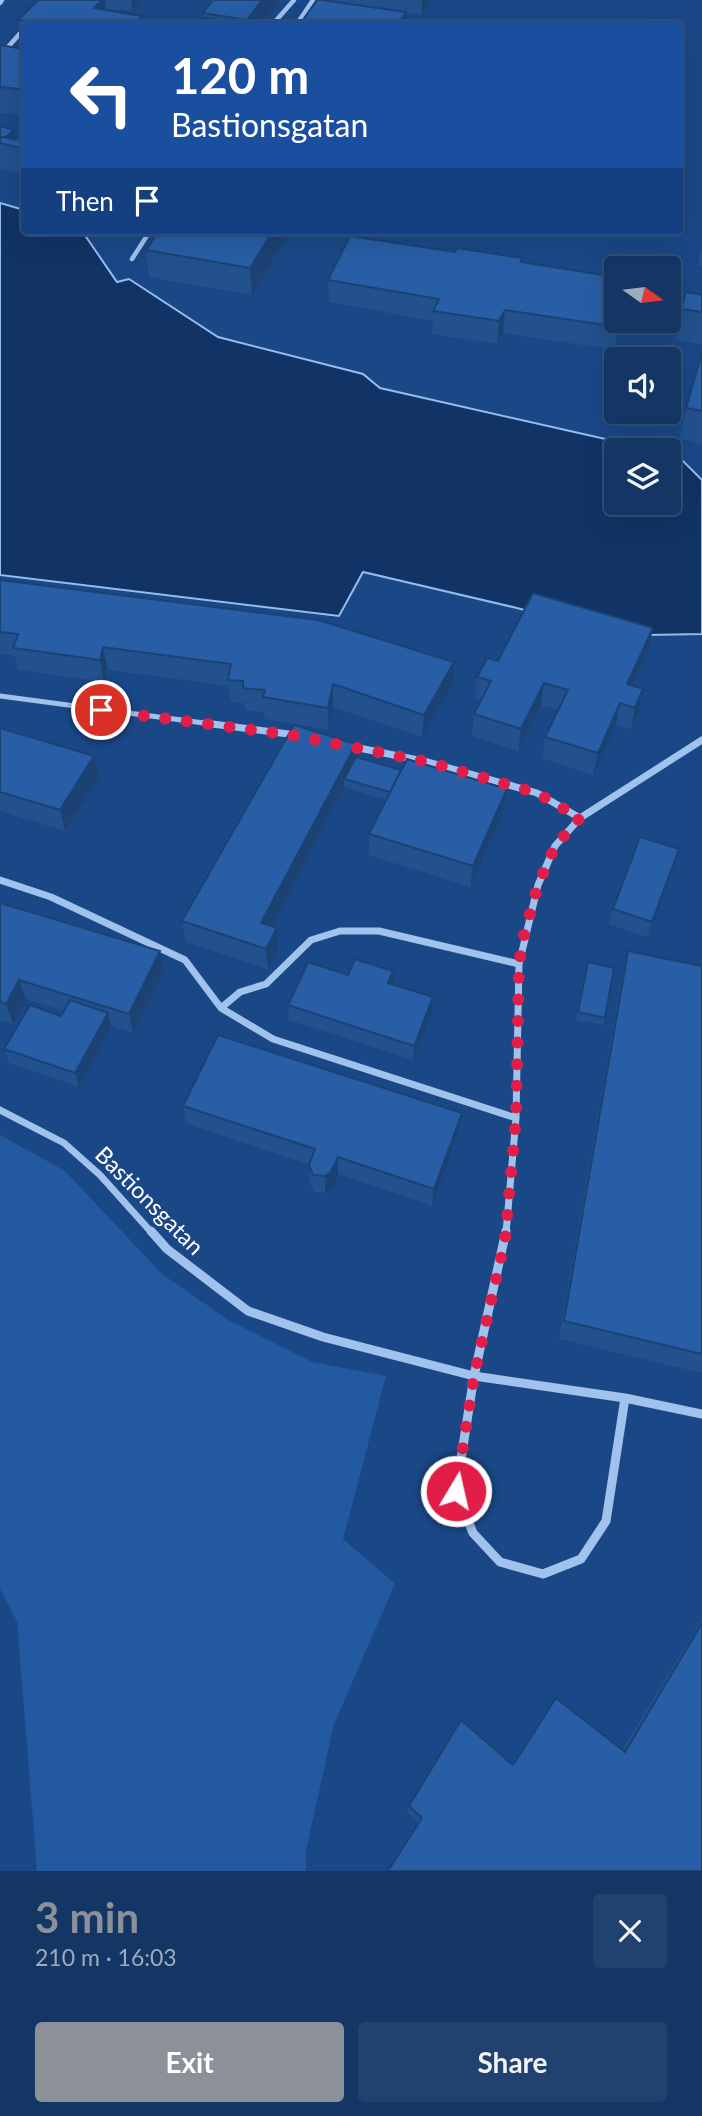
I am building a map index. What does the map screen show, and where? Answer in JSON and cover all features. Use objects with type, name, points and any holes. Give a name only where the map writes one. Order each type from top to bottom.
[{"type":"street","points":[[276,21],[293,0]]},
{"type":"street","points":[[299,21],[313,0]]},
{"type":"street","points":[[9,58],[0,56],[21,32]]},
{"type":"street","points":[[132,259],[147,235]]},
{"type":"street","points":[[0,696],[305,737]]},
{"type":"street","points":[[625,1398],[606,1521],[581,1559],[543,1574],[500,1562],[473,1533],[456,1491],[474,1376],[505,1240],[516,1118],[519,964],[524,935],[538,885],[555,846],[580,818],[702,740]]},
{"type":"street","points":[[346,746],[428,762],[537,793],[580,818]]},
{"type":"street","points":[[0,880],[51,897],[185,960],[221,1008],[273,1039],[516,1118]]},
{"type":"street","points":[[221,1008],[240,992],[266,984],[311,940],[340,931],[379,931],[519,964]]},
{"type":"street","name":"Bastionsgatan","points":[[0,1110],[64,1143],[100,1175],[167,1249],[248,1311],[323,1337],[474,1376],[625,1398],[702,1414]]},
{"type":"shaded area","points":[[0,203],[21,209],[21,235],[85,235],[117,282],[129,279],[218,337],[363,374],[380,388],[604,439],[604,515],[681,515],[681,459],[702,480],[702,634],[648,635],[639,641],[517,608],[363,572],[339,616],[0,575]]},
{"type":"shaded area","points":[[0,1135],[65,1171],[162,1274],[230,1321],[312,1362],[386,1376],[343,1539],[395,1584],[334,1724],[306,1850],[306,1871],[37,1871],[17,1621],[0,1589]]},
{"type":"building","points":[[38,0],[102,0],[94,8],[142,16],[137,21],[18,20]]},
{"type":"building","points":[[213,0],[262,0],[247,20],[203,13]]},
{"type":"building","points":[[317,0],[406,12],[400,21],[302,21]]},
{"type":"building","points":[[204,18],[224,21],[202,21]]},
{"type":"building","points":[[0,45],[21,48],[21,90],[0,87]]},
{"type":"building","points":[[0,126],[14,130],[6,137],[0,138]]},
{"type":"building","points":[[21,134],[21,148],[0,143],[2,137],[16,140]]},
{"type":"building","points":[[156,235],[271,235],[250,268],[146,250]]},
{"type":"building","points":[[350,236],[455,252],[457,248],[522,258],[521,262],[604,275],[604,325],[505,310],[499,321],[433,311],[439,299],[328,280]]},
{"type":"building","points":[[686,292],[702,295],[702,312],[681,309]]},
{"type":"building","points":[[702,352],[702,411],[686,408]]},
{"type":"building","points":[[0,580],[318,620],[454,662],[424,715],[333,684],[328,708],[263,697],[265,690],[243,688],[243,681],[228,680],[231,664],[103,647],[100,660],[13,648],[18,634],[0,632]]},
{"type":"building","points":[[533,593],[653,628],[627,684],[643,689],[635,708],[620,703],[598,753],[545,737],[568,690],[544,683],[521,729],[474,714],[491,681],[477,677],[487,658],[498,661]]},
{"type":"building","points":[[294,725],[356,744],[261,923],[277,928],[266,949],[182,921]]},
{"type":"building","points":[[0,728],[94,756],[60,810],[0,792]]},
{"type":"building","points":[[356,757],[401,770],[390,792],[344,779]]},
{"type":"building","points":[[407,759],[507,789],[473,866],[369,834]]},
{"type":"building","points":[[640,837],[679,849],[652,922],[613,909]]},
{"type":"building","points":[[0,903],[160,951],[129,1014],[19,980],[6,1004],[0,1002]]},
{"type":"building","points":[[628,951],[702,966],[702,1354],[564,1321]]},
{"type":"building","points":[[355,959],[393,971],[388,983],[433,997],[414,1046],[288,1005],[308,962],[348,975]]},
{"type":"building","points":[[588,962],[614,968],[605,1018],[578,1012]]},
{"type":"building","points":[[70,1000],[108,1013],[75,1073],[4,1049],[30,1005],[61,1016]]},
{"type":"building","points":[[218,1035],[462,1113],[434,1189],[338,1157],[331,1172],[325,1176],[313,1175],[309,1165],[315,1149],[183,1106]]},
{"type":"building","points":[[702,1623],[702,1871],[388,1871],[422,1818],[409,1806],[461,1720],[513,1765],[556,1698],[625,1752]]},
{"type":"route","points":[[101,710],[291,735],[428,762],[537,793],[580,818],[555,846],[538,885],[524,935],[519,964],[516,1118],[505,1240],[474,1376],[456,1491]]}]
